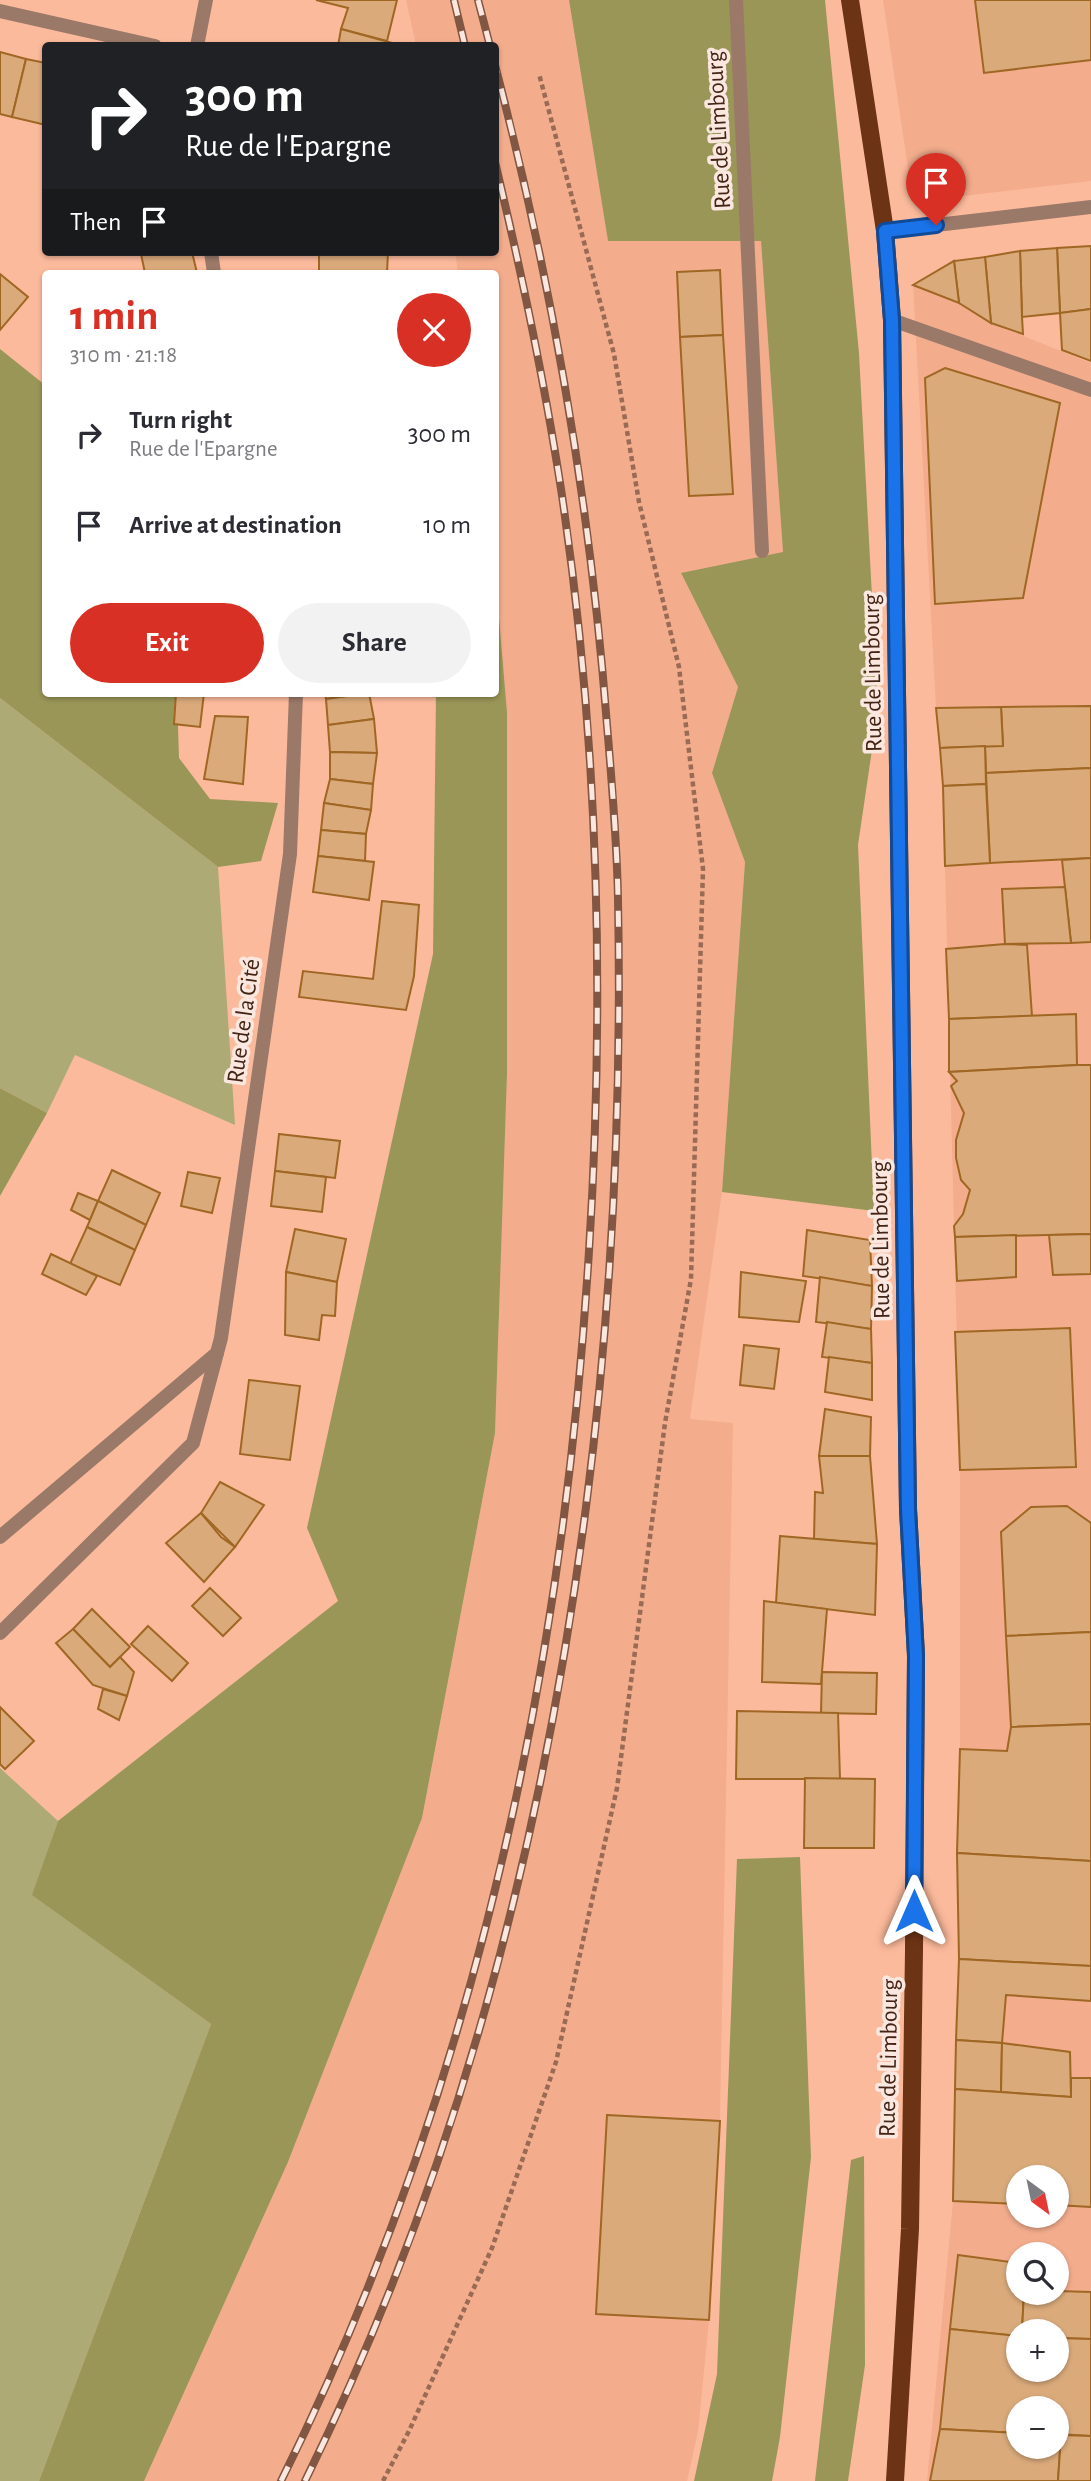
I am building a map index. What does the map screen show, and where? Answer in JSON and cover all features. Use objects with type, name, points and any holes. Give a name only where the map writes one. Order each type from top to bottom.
[{"type":"main road","name":"Rue de Limbourg","points":[[850,0],[885,231],[892,320],[908,1509],[916,1656],[910,2229],[895,2481]]},
{"type":"street","points":[[198,42],[206,0]]},
{"type":"street","name":"Rue de Limbourg","points":[[736,0],[762,551]]},
{"type":"street","points":[[0,11],[137,42]]},
{"type":"street","points":[[885,231],[1091,207]]},
{"type":"street","points":[[892,320],[1091,390]]},
{"type":"street","name":"Rue de la Cité","points":[[0,1633],[193,1443],[221,1338],[290,854],[296,697]]},
{"type":"street","points":[[0,1537],[216,1353]]},
{"type":"path","points":[[383,2481],[409,2431],[492,2248],[556,2062],[617,1788],[665,1423],[691,1279],[703,869],[679,667],[639,502],[614,354],[540,74]]},
{"type":"shaded area","points":[[406,0],[569,0],[608,241],[761,240],[783,552],[681,574],[738,687],[712,773],[745,862],[722,1192],[690,1419],[733,1423],[720,2121],[607,2116],[596,2314],[709,2320],[698,2432],[687,2481],[144,2481],[288,2162],[422,1818],[495,1433],[507,1074],[507,712],[499,618],[499,270],[458,270],[456,256],[499,256],[499,42],[415,42]]},
{"type":"shaded area","points":[[569,0],[825,0],[859,353],[878,709],[858,845],[874,1211],[722,1192],[745,862],[712,773],[738,687],[681,573],[783,552],[761,241],[608,241]]},
{"type":"shaded area","points":[[883,0],[1091,0],[1091,181],[913,202]]},
{"type":"shaded area","points":[[913,285],[959,303],[991,323],[1091,363],[1091,2481],[927,2481],[953,2201],[959,1959],[957,1853],[960,1749],[960,1470],[943,786],[936,708]]},
{"type":"shaded area","points":[[0,349],[42,383],[42,697],[177,697],[179,758],[210,799],[278,803],[261,861],[218,867],[0,698]]},
{"type":"shaded area","points":[[499,618],[507,712],[507,1074],[495,1433],[422,1818],[288,2162],[144,2481],[39,2481],[211,2024],[32,1895],[58,1821],[338,1601],[307,1528],[433,954],[436,697],[499,697]]},
{"type":"shaded area","points":[[0,698],[218,867],[235,1125],[75,1055],[47,1113],[0,1088]]},
{"type":"shaded area","points":[[0,1088],[47,1113],[0,1196]]},
{"type":"shaded area","points":[[0,1768],[58,1821],[33,1895],[211,2024],[39,2481],[0,2481]]},
{"type":"shaded area","points":[[800,1857],[811,2157],[780,2437],[772,2481],[694,2481],[717,2374],[737,1859]]},
{"type":"shaded area","points":[[864,2156],[865,2365],[848,2481],[815,2481],[851,2160]]},
{"type":"building","points":[[316,0],[397,0],[387,41],[341,29],[348,8]]},
{"type":"building","points":[[975,0],[1091,0],[1091,60],[984,73]]},
{"type":"building","points":[[341,29],[389,42],[339,42]]},
{"type":"building","points":[[0,52],[26,59],[12,117],[0,114]]},
{"type":"building","points":[[26,59],[42,62],[42,124],[12,117]]},
{"type":"building","points":[[1091,246],[1091,309],[1060,313],[1057,248]]},
{"type":"building","points":[[1057,248],[1060,313],[1022,317],[1020,251]]},
{"type":"building","points":[[1020,251],[1023,334],[991,323],[985,257]]},
{"type":"building","points":[[141,256],[193,256],[196,270],[144,270]]},
{"type":"building","points":[[319,256],[388,256],[387,270],[319,270]]},
{"type":"building","points":[[985,257],[991,323],[959,303],[954,261]]},
{"type":"building","points":[[954,261],[959,303],[913,285]]},
{"type":"building","points":[[720,270],[723,335],[680,337],[677,272]]},
{"type":"building","points":[[0,274],[28,297],[0,330]]},
{"type":"building","points":[[1091,309],[1091,361],[1062,350],[1060,313]]},
{"type":"building","points":[[723,335],[733,494],[689,496],[680,337]]},
{"type":"building","points":[[945,368],[1060,403],[1023,598],[935,604],[925,378]]},
{"type":"building","points":[[176,697],[204,697],[200,727],[174,724]]},
{"type":"building","points":[[370,697],[374,719],[328,725],[326,699]]},
{"type":"building","points":[[1091,706],[1091,768],[986,773],[985,746],[1003,746],[1001,707]]},
{"type":"building","points":[[1001,707],[1003,746],[940,748],[936,708]]},
{"type":"building","points":[[215,716],[248,717],[243,784],[204,779]]},
{"type":"building","points":[[374,719],[377,753],[330,752],[328,725]]},
{"type":"building","points":[[985,746],[986,784],[943,786],[940,748]]},
{"type":"building","points":[[330,752],[377,753],[373,784],[330,779]]},
{"type":"building","points":[[1091,768],[1091,858],[990,863],[986,773]]},
{"type":"building","points":[[330,779],[373,784],[371,810],[324,803]]},
{"type":"building","points":[[986,784],[990,863],[945,866],[943,786]]},
{"type":"building","points":[[324,803],[371,810],[366,834],[321,830]]},
{"type":"building","points":[[321,830],[366,834],[365,861],[318,856]]},
{"type":"building","points":[[318,856],[374,862],[369,900],[313,892]]},
{"type":"building","points":[[1091,858],[1091,942],[1071,943],[1062,860]]},
{"type":"building","points":[[1065,887],[1071,943],[1005,944],[1002,889]]},
{"type":"building","points":[[382,901],[419,905],[414,976],[406,1010],[299,997],[303,971],[373,979]]},
{"type":"building","points":[[1027,945],[1032,1016],[949,1019],[946,949]]},
{"type":"building","points":[[1076,1014],[1077,1065],[949,1072],[949,1019]]},
{"type":"building","points":[[1091,1065],[1091,1234],[955,1237],[954,1226],[963,1214],[970,1190],[961,1180],[956,1158],[956,1140],[964,1113],[951,1086],[957,1081],[949,1072]]},
{"type":"building","points":[[279,1134],[340,1141],[335,1178],[275,1171]]},
{"type":"building","points":[[112,1170],[160,1193],[146,1225],[98,1201]]},
{"type":"building","points":[[275,1171],[326,1177],[322,1212],[271,1206]]},
{"type":"building","points":[[188,1172],[220,1178],[212,1213],[181,1206]]},
{"type":"building","points":[[78,1193],[98,1201],[90,1220],[71,1210]]},
{"type":"building","points":[[98,1201],[146,1225],[135,1250],[87,1227]]},
{"type":"building","points":[[87,1227],[135,1250],[120,1285],[70,1264]]},
{"type":"building","points":[[295,1229],[346,1239],[337,1282],[286,1272]]},
{"type":"building","points":[[807,1230],[870,1240],[872,1286],[803,1276]]},
{"type":"building","points":[[1091,1234],[1091,1274],[1053,1275],[1049,1235]]},
{"type":"building","points":[[1016,1235],[1016,1277],[957,1281],[955,1237]]},
{"type":"building","points":[[51,1254],[97,1276],[86,1295],[42,1274]]},
{"type":"building","points":[[286,1272],[337,1282],[335,1316],[322,1315],[319,1340],[285,1335]]},
{"type":"building","points":[[741,1272],[806,1281],[799,1322],[739,1317]]},
{"type":"building","points":[[820,1277],[872,1286],[871,1329],[816,1322]]},
{"type":"building","points":[[827,1322],[871,1329],[872,1363],[822,1357]]},
{"type":"building","points":[[1070,1328],[1076,1467],[960,1470],[955,1332]]},
{"type":"building","points":[[744,1345],[779,1349],[774,1389],[740,1385]]},
{"type":"building","points":[[829,1357],[872,1363],[872,1400],[825,1392]]},
{"type":"building","points":[[249,1380],[300,1386],[290,1460],[240,1454]]},
{"type":"building","points":[[825,1409],[871,1417],[870,1456],[819,1456]]},
{"type":"building","points":[[819,1456],[870,1456],[877,1544],[814,1539],[815,1492],[823,1493]]},
{"type":"building","points":[[220,1482],[264,1505],[235,1547],[201,1513]]},
{"type":"building","points":[[1067,1506],[1091,1523],[1091,1632],[1006,1636],[1001,1532],[1031,1507]]},
{"type":"building","points":[[201,1513],[221,1537],[235,1547],[204,1582],[166,1543]]},
{"type":"building","points":[[780,1536],[877,1544],[875,1615],[776,1603]]},
{"type":"building","points":[[210,1588],[241,1618],[223,1636],[192,1606]]},
{"type":"building","points":[[764,1601],[827,1609],[821,1684],[762,1682]]},
{"type":"building","points":[[92,1609],[130,1647],[110,1667],[73,1629]]},
{"type":"building","points":[[148,1626],[188,1663],[172,1681],[131,1644]]},
{"type":"building","points":[[73,1629],[110,1667],[120,1657],[134,1672],[127,1696],[93,1685],[56,1643]]},
{"type":"building","points":[[1091,1632],[1091,1724],[1011,1727],[1006,1636]]},
{"type":"building","points":[[822,1672],[877,1673],[876,1714],[821,1713]]},
{"type":"building","points":[[103,1689],[127,1696],[119,1720],[98,1709]]},
{"type":"building","points":[[0,1707],[34,1741],[5,1769],[0,1764]]},
{"type":"building","points":[[737,1711],[838,1713],[840,1779],[736,1779]]},
{"type":"building","points":[[1091,1724],[1091,1861],[957,1853],[960,1749],[1007,1751],[1011,1727]]},
{"type":"building","points":[[805,1778],[875,1779],[874,1848],[804,1848]]},
{"type":"building","points":[[957,1853],[1091,1861],[1091,1966],[959,1959]]},
{"type":"building","points":[[959,1959],[1091,1966],[1091,2001],[1006,1995],[1002,2043],[956,2040]]},
{"type":"building","points":[[956,2040],[1002,2043],[1001,2092],[955,2089]]},
{"type":"building","points":[[1002,2043],[1070,2052],[1071,2097],[1001,2092]]},
{"type":"building","points":[[1071,2078],[1091,2078],[1091,2207],[1069,2206],[1069,2165],[1006,2165],[1006,2203],[953,2201],[955,2089],[1071,2097]]},
{"type":"building","points":[[607,2115],[720,2121],[709,2320],[596,2314]]},
{"type":"building","points":[[958,2255],[1006,2261],[1006,2305],[1023,2305],[1023,2319],[1006,2319],[1006,2335],[950,2329]]},
{"type":"building","points":[[1069,2291],[1091,2292],[1091,2339],[1069,2338],[1069,2319],[1023,2319],[1023,2305],[1069,2305]]},
{"type":"building","points":[[950,2329],[1006,2335],[1006,2382],[1069,2382],[1069,2338],[1091,2339],[1091,2436],[1069,2435],[1069,2396],[1006,2396],[1006,2432],[940,2429]]},
{"type":"building","points":[[940,2429],[1006,2432],[1006,2459],[1059,2459],[1058,2481],[930,2481]]},
{"type":"building","points":[[1069,2435],[1091,2436],[1091,2481],[1058,2481],[1059,2459],[1069,2459]]},
{"type":"railway","points":[[454,0],[464,42]]},
{"type":"railway","points":[[478,0],[489,42]]},
{"type":"railway","points":[[305,2481],[359,2365],[407,2247],[449,2127],[486,2006],[518,1883],[568,1634],[603,1355],[613,1203],[618,1051],[618,899],[614,812],[600,642],[579,475],[551,310],[499,81]]},
{"type":"railway","points":[[281,2481],[348,2336],[406,2187],[456,2036],[497,1882],[530,1726],[557,1569],[576,1410],[589,1251],[597,1060],[591,774],[584,679],[561,489],[531,325],[499,179]]},
{"type":"route","points":[[914,1911],[916,1656],[908,1509],[892,320],[885,231],[936,225]]}]
